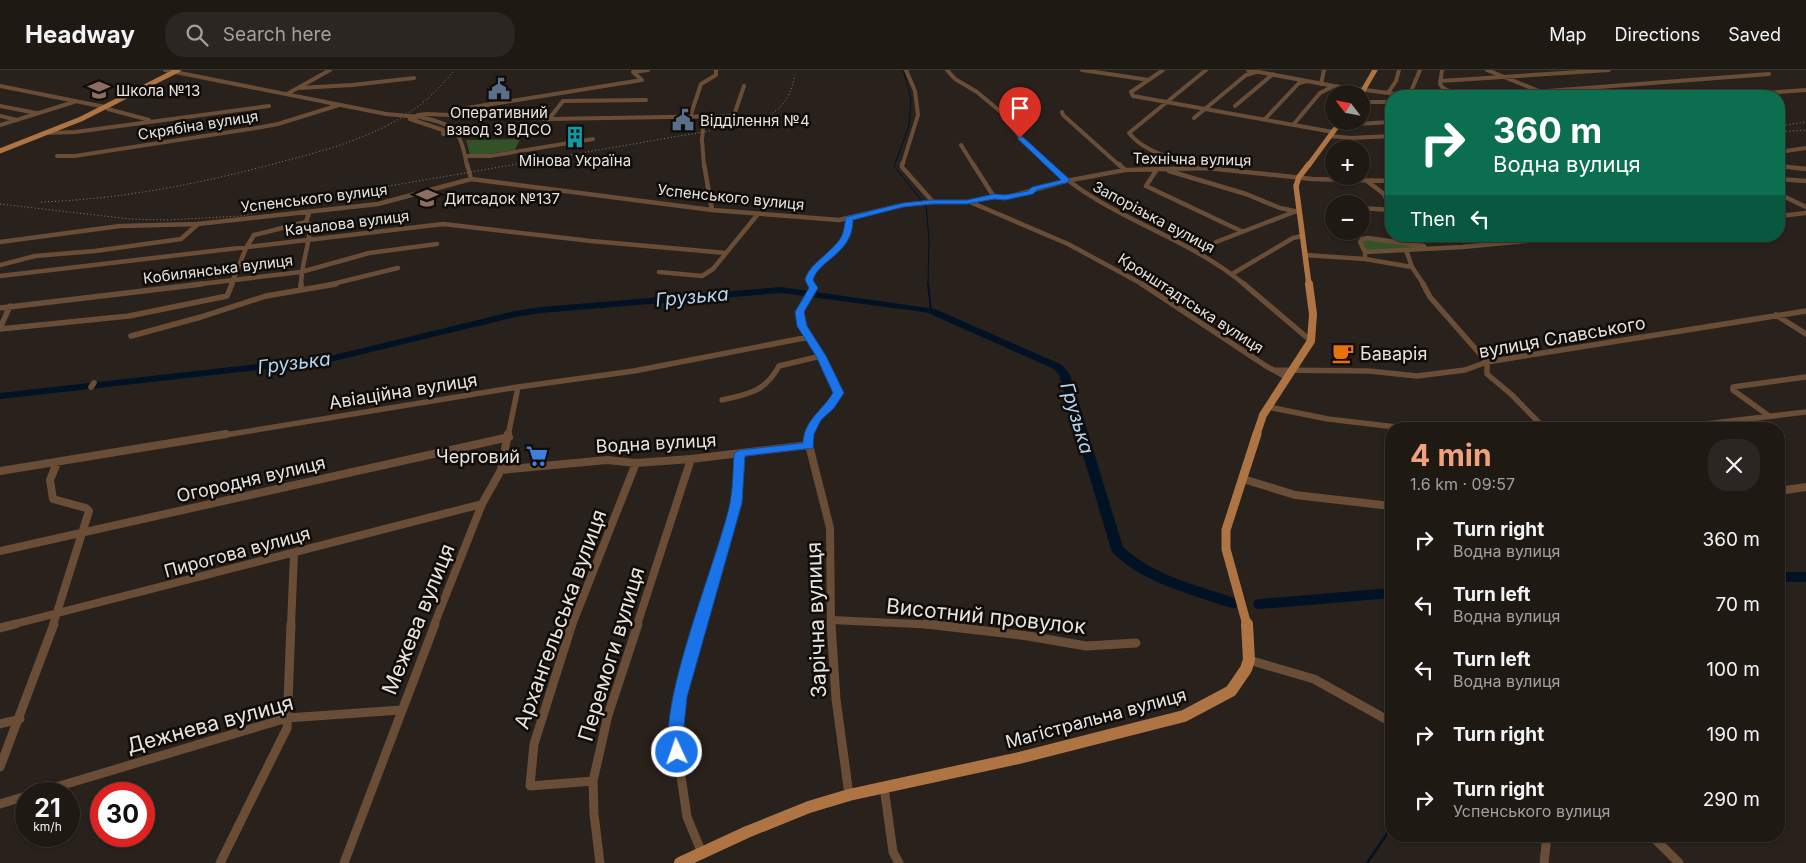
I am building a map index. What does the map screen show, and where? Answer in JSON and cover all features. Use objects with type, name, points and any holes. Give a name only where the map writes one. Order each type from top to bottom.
[{"type":"main road","points":[[1366,85],[1375,70]]},
{"type":"main road","points":[[0,151],[107,108],[177,71]]},
{"type":"main road","points":[[1249,660],[1247,621],[1226,549],[1226,530],[1259,423],[1311,340],[1313,314],[1296,186],[1299,178],[1334,130]]},
{"type":"main road","name":"Магістральна вулиця","points":[[680,863],[810,807],[849,795],[1018,758],[1184,716],[1231,691],[1246,669],[1249,660]]},
{"type":"street","points":[[165,70],[386,114],[420,117],[444,122],[458,132],[467,156],[471,179]]},
{"type":"street","points":[[286,94],[330,70]]},
{"type":"street","points":[[461,110],[642,80],[632,72],[648,70]]},
{"type":"street","points":[[690,117],[701,84],[716,76],[716,70]]},
{"type":"street","points":[[906,70],[913,80],[918,97],[917,127],[902,160],[902,167],[932,202]]},
{"type":"street","name":"Запорізька вулиця","points":[[947,70],[956,79],[977,92],[1001,112],[1020,138],[1066,181],[1083,193],[1182,245],[1232,274],[1311,340]]},
{"type":"street","points":[[1082,70],[1149,80]]},
{"type":"street","points":[[1155,70],[1162,71]]},
{"type":"street","points":[[1197,168],[1141,144],[1131,137],[1129,133],[1206,70]]},
{"type":"street","points":[[1248,70],[1328,85]]},
{"type":"street","points":[[1321,84],[1324,70]]},
{"type":"street","points":[[1390,90],[1396,81],[1399,70]]},
{"type":"street","points":[[1413,90],[1420,70]]},
{"type":"street","points":[[1442,70],[1440,81],[1443,88],[1447,90]]},
{"type":"street","points":[[1487,70],[1535,90]]},
{"type":"street","points":[[1440,81],[1609,70]]},
{"type":"street","points":[[1162,71],[1131,92],[1134,96],[1164,103],[1293,125],[1351,138],[1385,136]]},
{"type":"street","points":[[1194,118],[1246,75],[1259,72]]},
{"type":"street","points":[[1235,106],[1274,74]]},
{"type":"street","points":[[1565,90],[1769,74]]},
{"type":"street","points":[[300,88],[352,85],[414,78]]},
{"type":"street","points":[[1264,120],[1299,84],[1307,81]]},
{"type":"street","points":[[0,86],[107,108],[151,121]]},
{"type":"street","points":[[458,132],[444,134],[443,130],[410,119],[418,115],[427,114],[549,119],[727,116],[734,114],[744,86]]},
{"type":"street","points":[[1293,125],[1320,93],[1325,90]]},
{"type":"street","points":[[1785,92],[1806,90]]},
{"type":"street","points":[[1370,92],[1385,93]]},
{"type":"street","points":[[549,119],[563,101],[646,100]]},
{"type":"street","points":[[0,125],[77,102]]},
{"type":"street","points":[[1370,102],[1385,102]]},
{"type":"street","name":"Скрябіна вулиця","points":[[57,156],[75,156],[262,127],[278,124],[339,105]]},
{"type":"street","points":[[0,106],[38,113]]},
{"type":"street","points":[[47,133],[75,132],[270,106]]},
{"type":"street","points":[[1062,112],[1125,170]]},
{"type":"street","points":[[0,116],[18,120]]},
{"type":"street","points":[[704,117],[701,144],[712,210]]},
{"type":"street","points":[[1370,122],[1385,122]]},
{"type":"street","points":[[467,156],[490,156],[593,139]]},
{"type":"street","points":[[961,145],[994,197]]},
{"type":"street","points":[[1785,151],[1806,148]]},
{"type":"street","points":[[1785,166],[1806,168]]},
{"type":"street","name":"Технічна вулиця","points":[[968,202],[994,197],[1005,198],[1066,181],[1125,170],[1197,168],[1252,171],[1299,178],[1325,179]]},
{"type":"street","points":[[1241,231],[1146,186],[1158,169],[1246,194],[1280,208],[1299,212]]},
{"type":"street","name":"Успенського вулиця","points":[[0,242],[120,226],[198,224],[378,204],[471,179],[712,210],[834,220],[913,204],[968,202]]},
{"type":"street","points":[[1785,180],[1806,181]]},
{"type":"street","name":"Технічна вулиця","points":[[1370,181],[1385,181]]},
{"type":"street","points":[[1370,183],[1385,196]]},
{"type":"street","points":[[1785,197],[1806,207]]},
{"type":"street","name":"Кронштадтська вулиця","points":[[968,202],[1068,244],[1100,260],[1149,288],[1274,370]]},
{"type":"street","points":[[1370,209],[1385,210]]},
{"type":"street","points":[[1216,242],[1288,213],[1299,212]]},
{"type":"street","points":[[306,222],[309,213]]},
{"type":"street","points":[[659,272],[702,276],[713,269],[758,214]]},
{"type":"street","points":[[1785,216],[1806,214]]},
{"type":"street","points":[[809,446],[809,434],[816,418],[831,406],[838,393],[821,356],[802,326],[800,312],[814,288],[809,280],[811,273],[832,255],[843,241],[849,231],[849,218]]},
{"type":"street","points":[[301,290],[301,272],[310,224],[306,222]]},
{"type":"street","points":[[10,306],[0,328],[129,316],[227,296],[246,248],[254,235],[306,222]]},
{"type":"street","points":[[0,265],[35,256],[95,251],[181,239],[198,224]]},
{"type":"street","name":"Качалова вулиця","points":[[0,276],[455,224],[471,228],[726,253]]},
{"type":"street","points":[[1232,274],[1293,238],[1302,236]]},
{"type":"street","points":[[1365,259],[1365,252],[1360,242],[1362,239],[1385,241]]},
{"type":"street","points":[[1394,242],[1433,248]]},
{"type":"street","points":[[1365,252],[1506,242]]},
{"type":"street","name":"Кобилянська вулиця","points":[[0,308],[301,272],[369,253],[437,244]]},
{"type":"street","points":[[1406,250],[1412,268],[1422,281],[1430,297],[1486,362],[1487,374],[1512,395],[1538,422]]},
{"type":"street","points":[[1305,255],[1365,259],[1412,268]]},
{"type":"street","points":[[131,336],[192,320],[266,296],[346,282],[372,273],[398,268]]},
{"type":"street","name":"вулиця Славського","points":[[1274,370],[1290,375],[1369,371],[1416,376],[1465,370],[1486,362],[1648,338],[1806,311]]},
{"type":"street","points":[[1776,315],[1806,334]]},
{"type":"street","name":"Авіаційна вулиця","points":[[0,471],[518,387],[634,371],[810,338]]},
{"type":"street","points":[[722,400],[756,391],[768,385],[779,366],[821,356]]},
{"type":"street","points":[[1769,416],[1733,390],[1733,387],[1806,377]]},
{"type":"street","name":"Межева вулиця","points":[[344,863],[401,710],[482,504],[501,470],[518,387]]},
{"type":"street","points":[[1268,407],[1328,419],[1385,426]]},
{"type":"street","points":[[1721,422],[1806,412]]},
{"type":"street","name":"Огородня вулиця","points":[[0,550],[509,437]]},
{"type":"street","name":"Водна вулиця","points":[[501,470],[607,460],[636,463],[691,459],[809,446]]},
{"type":"street","name":"Зарічна вулиця","points":[[809,446],[830,528],[831,620],[836,699],[849,795]]},
{"type":"street","points":[[702,853],[687,816],[675,735],[679,697],[736,503],[740,453]]},
{"type":"street","name":"Перемоги вулиця","points":[[600,863],[594,814],[593,781],[608,715],[691,459]]},
{"type":"street","points":[[0,767],[20,719],[57,615],[89,511],[86,508],[52,499],[50,480],[57,463]]},
{"type":"street","name":"Архангельська вулиця","points":[[593,781],[530,786],[534,744],[566,640],[636,463]]},
{"type":"street","points":[[1243,479],[1258,486],[1360,504],[1385,506]]},
{"type":"street","points":[[1785,490],[1806,487]]},
{"type":"street","name":"Пирогова вулиця","points":[[0,628],[57,615],[482,504]]},
{"type":"street","points":[[220,863],[287,728],[294,553]]},
{"type":"street","name":"Висотний провулок","points":[[831,620],[931,624],[1028,636],[1086,646],[1136,643]]},
{"type":"street","points":[[1249,660],[1314,679],[1385,719]]},
{"type":"street","name":"Дежнева вулиця","points":[[74,782],[287,718],[401,710]]},
{"type":"street","points":[[0,724],[20,719]]},
{"type":"street","points":[[884,787],[893,852],[899,863]]},
{"type":"street","points":[[0,804],[15,799]]},
{"type":"street","points":[[1544,863],[1547,842]]},
{"type":"street","points":[[1658,842],[1679,863]]},
{"type":"green space","points":[[520,139],[515,150],[470,155],[466,140]]},
{"type":"green space","points":[[1370,239],[1426,247],[1366,251],[1362,243],[1364,240]]},
{"type":"waterway","points":[[901,70],[904,73],[911,98],[909,126],[894,166],[926,206],[929,239],[928,284]]},
{"type":"waterway","points":[[928,284],[931,311]]},
{"type":"waterway","name":"Грузька","points":[[0,396],[330,359],[515,314],[541,310],[781,290],[916,308],[931,311],[1058,367],[1064,375],[1117,549],[1127,559],[1155,575],[1233,603]]},
{"type":"waterway","name":"Грузька","points":[[1785,577],[1806,577]]},
{"type":"waterway","name":"Грузька","points":[[1260,604],[1385,594]]},
{"type":"waterway","points":[[1367,863],[1385,837]]},
{"type":"railway","points":[[41,202],[101,198],[189,184],[248,171],[330,148],[365,136],[399,119],[425,101],[455,70]]},
{"type":"railway","points":[[0,204],[130,219],[166,220],[241,216],[378,188],[749,124],[767,116],[780,107],[789,94],[795,75]]},
{"type":"railway","points":[[1785,125],[1806,122]]},
{"type":"railway","points":[[1785,132],[1806,130]]},
{"type":"place","name":"Оперативний взвод 3 ВДСО","points":[[499,89]]},
{"type":"place","name":"Школа №13","points":[[99,90]]},
{"type":"place","name":"Відділення №4","points":[[683,120]]},
{"type":"place","name":"Мінова Україна","points":[[575,137]]},
{"type":"place","name":"Дитсадок №137","points":[[427,198]]},
{"type":"place","name":"Баварія","points":[[1343,353]]},
{"type":"place","name":"Черговий","points":[[537,456]]},
{"type":"route","points":[[677,752],[675,735],[679,697],[736,503],[740,453],[809,446],[809,434],[816,418],[831,406],[838,393],[821,356],[802,326],[801,308],[814,288],[809,280],[811,273],[832,255],[843,241],[849,231],[849,218],[903,205],[932,202],[967,202],[994,197],[1005,198],[1066,181],[1020,138]]}]
